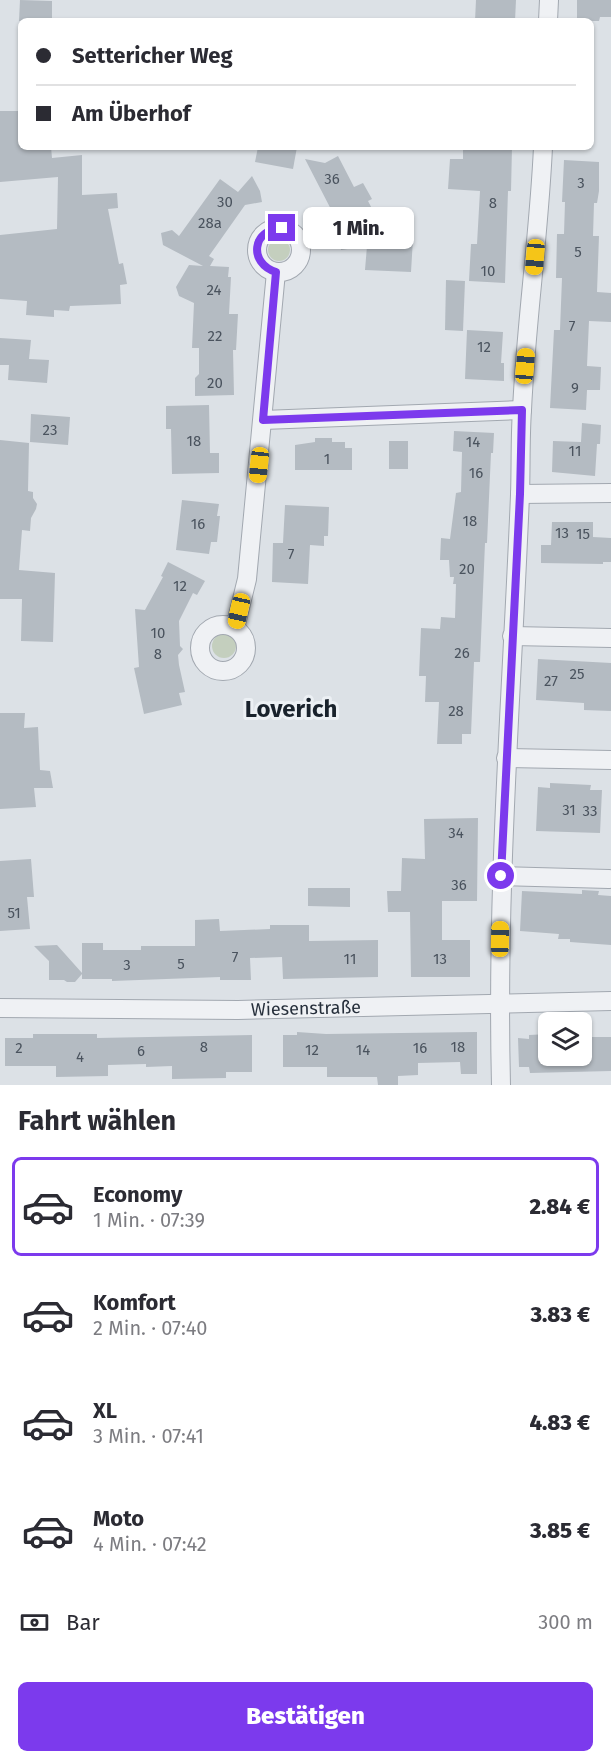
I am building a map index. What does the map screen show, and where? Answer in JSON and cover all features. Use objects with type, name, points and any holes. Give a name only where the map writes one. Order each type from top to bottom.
[{"type":"street","points":[[548,18],[549,0]]},
{"type":"street","points":[[501,1085],[499,1002],[506,758],[520,494],[522,410],[543,150]]},
{"type":"street","points":[[235,628],[247,579],[276,272]]},
{"type":"street","points":[[263,420],[522,410]]},
{"type":"street","points":[[520,494],[611,493]]},
{"type":"street","points":[[512,636],[611,638]]},
{"type":"street","points":[[506,758],[611,760]]},
{"type":"street","points":[[501,876],[609,879]]},
{"type":"street","name":"Wiesenstraße","points":[[0,1008],[238,1010],[611,1001]]},
{"type":"green space","points":[[279,239],[287,242],[290,250],[287,258],[279,261],[271,258],[268,250],[271,242]]},
{"type":"green space","points":[[224,634],[233,637],[236,646],[233,655],[224,658],[215,655],[212,646],[215,637]]},
{"type":"building","points":[[20,0],[52,1],[52,18],[19,18]]},
{"type":"building","points":[[476,0],[516,0],[515,18],[475,18]]},
{"type":"building","points":[[577,0],[611,0],[611,17],[600,17],[599,21],[594,21],[594,18],[577,18]]},
{"type":"building","points":[[0,111],[18,111],[18,150],[51,150],[52,158],[82,155],[82,195],[117,193],[118,208],[108,209],[119,264],[123,263],[127,284],[120,285],[121,304],[70,306],[69,311],[54,310],[54,317],[26,315],[27,301],[0,299],[0,235],[57,229],[58,177],[0,182]]},
{"type":"building","points":[[257,150],[296,150],[293,169],[255,162]]},
{"type":"building","points":[[463,150],[512,150],[505,283],[469,281],[471,244],[477,244],[480,191],[448,189],[450,159],[463,159]]},
{"type":"building","points":[[338,156],[354,187],[363,183],[372,199],[368,201],[390,243],[413,239],[411,272],[365,270],[367,246],[341,250],[339,232],[333,220],[336,219],[305,159],[325,163]]},
{"type":"building","points":[[564,160],[599,162],[599,191],[597,203],[594,203],[593,236],[599,236],[597,292],[611,293],[611,322],[589,321],[587,366],[601,367],[600,390],[587,390],[586,410],[550,408],[554,330],[560,330],[562,278],[556,278],[557,234],[564,234],[565,202],[562,202]]},
{"type":"building","points":[[252,176],[260,191],[262,202],[245,205],[209,256],[214,259],[210,266],[229,267],[228,277],[231,277],[229,314],[238,314],[236,350],[233,350],[234,395],[195,396],[195,378],[199,374],[199,348],[192,348],[194,303],[179,296],[176,287],[189,265],[203,266],[163,245],[161,233],[172,230],[179,236],[220,179],[238,192]]},
{"type":"building","points":[[446,280],[465,281],[463,331],[445,330]]},
{"type":"building","points":[[467,330],[503,332],[501,363],[504,363],[504,381],[465,379]]},
{"type":"building","points":[[0,338],[31,340],[29,359],[49,360],[47,383],[8,380],[9,365],[0,365]]},
{"type":"building","points":[[209,405],[210,453],[219,453],[219,473],[172,474],[171,429],[166,429],[166,406]]},
{"type":"building","points":[[31,414],[70,417],[68,445],[30,442]]},
{"type":"building","points":[[582,423],[601,425],[595,476],[552,472],[553,441],[581,442]]},
{"type":"building","points":[[454,431],[494,433],[493,453],[491,453],[487,543],[485,543],[480,662],[474,662],[471,734],[462,734],[462,744],[437,744],[439,702],[425,702],[426,676],[419,676],[421,628],[440,629],[441,617],[455,618],[456,584],[453,584],[454,577],[450,577],[449,560],[440,560],[441,538],[450,539],[456,493],[461,492],[462,452],[453,451]]},
{"type":"building","points":[[315,438],[332,438],[332,442],[345,442],[345,448],[352,448],[352,470],[295,470],[295,445],[315,442]]},
{"type":"building","points":[[0,440],[29,443],[28,491],[33,492],[33,498],[37,504],[31,518],[30,531],[22,530],[19,570],[55,573],[53,642],[21,641],[22,599],[0,599]]},
{"type":"building","points":[[389,441],[408,441],[408,469],[389,469]]},
{"type":"building","points":[[182,500],[219,504],[217,542],[211,542],[209,554],[176,550]]},
{"type":"building","points":[[285,505],[329,507],[328,536],[324,536],[324,546],[310,545],[308,584],[272,582],[273,543],[283,543]]},
{"type":"building","points":[[552,522],[593,522],[593,537],[611,538],[611,562],[603,562],[603,564],[541,563],[541,545],[551,545]]},
{"type":"building","points":[[168,562],[205,581],[197,595],[193,593],[179,621],[180,646],[183,649],[178,655],[185,692],[179,693],[182,705],[144,714],[134,668],[139,667],[135,609],[145,610],[163,577],[161,576]]},
{"type":"building","points":[[538,659],[611,663],[611,711],[584,710],[584,703],[536,700]]},
{"type":"building","points":[[0,713],[25,713],[24,728],[38,727],[40,770],[50,771],[53,788],[34,788],[36,807],[0,809]]},
{"type":"building","points":[[550,783],[591,785],[590,790],[602,790],[600,833],[536,831],[538,787],[550,788]]},
{"type":"building","points":[[478,818],[477,901],[442,901],[442,940],[470,940],[470,977],[411,977],[410,912],[388,912],[387,891],[401,891],[402,858],[425,859],[424,819]]},
{"type":"building","points":[[31,859],[34,897],[27,897],[30,929],[0,931],[0,861]]},
{"type":"building","points":[[308,888],[350,888],[350,907],[308,906]]},
{"type":"building","points":[[582,890],[599,891],[598,895],[611,896],[611,945],[570,942],[570,939],[558,939],[559,934],[520,931],[522,891],[582,894]]},
{"type":"building","points":[[219,919],[220,931],[270,929],[270,925],[309,925],[309,941],[378,940],[378,977],[283,979],[282,957],[250,958],[251,980],[220,980],[220,977],[112,981],[112,979],[82,979],[82,974],[75,982],[67,982],[49,980],[49,961],[34,946],[57,945],[82,973],[82,943],[103,943],[103,950],[141,950],[141,946],[195,946],[195,920]]},
{"type":"building","points":[[297,1032],[326,1034],[477,1032],[477,1074],[461,1074],[460,1062],[418,1063],[418,1075],[398,1076],[398,1085],[378,1085],[377,1077],[327,1077],[327,1067],[283,1067],[283,1035],[297,1035]]},
{"type":"building","points":[[33,1034],[97,1034],[97,1038],[252,1035],[252,1072],[226,1072],[226,1078],[172,1079],[172,1066],[146,1067],[146,1064],[108,1065],[108,1076],[56,1077],[56,1066],[5,1066],[5,1038],[33,1038]]},
{"type":"building","points":[[529,1035],[538,1035],[538,1066],[592,1066],[592,1037],[611,1037],[611,1071],[530,1073],[529,1067],[519,1067],[518,1038],[529,1039]]},
{"type":"district","name":"Loverich","points":[[291,709]]},
{"type":"route","points":[[282,228],[273,228],[266,233],[260,239],[257,247],[262,263],[268,269],[276,272],[263,420],[522,410],[501,876]]}]
